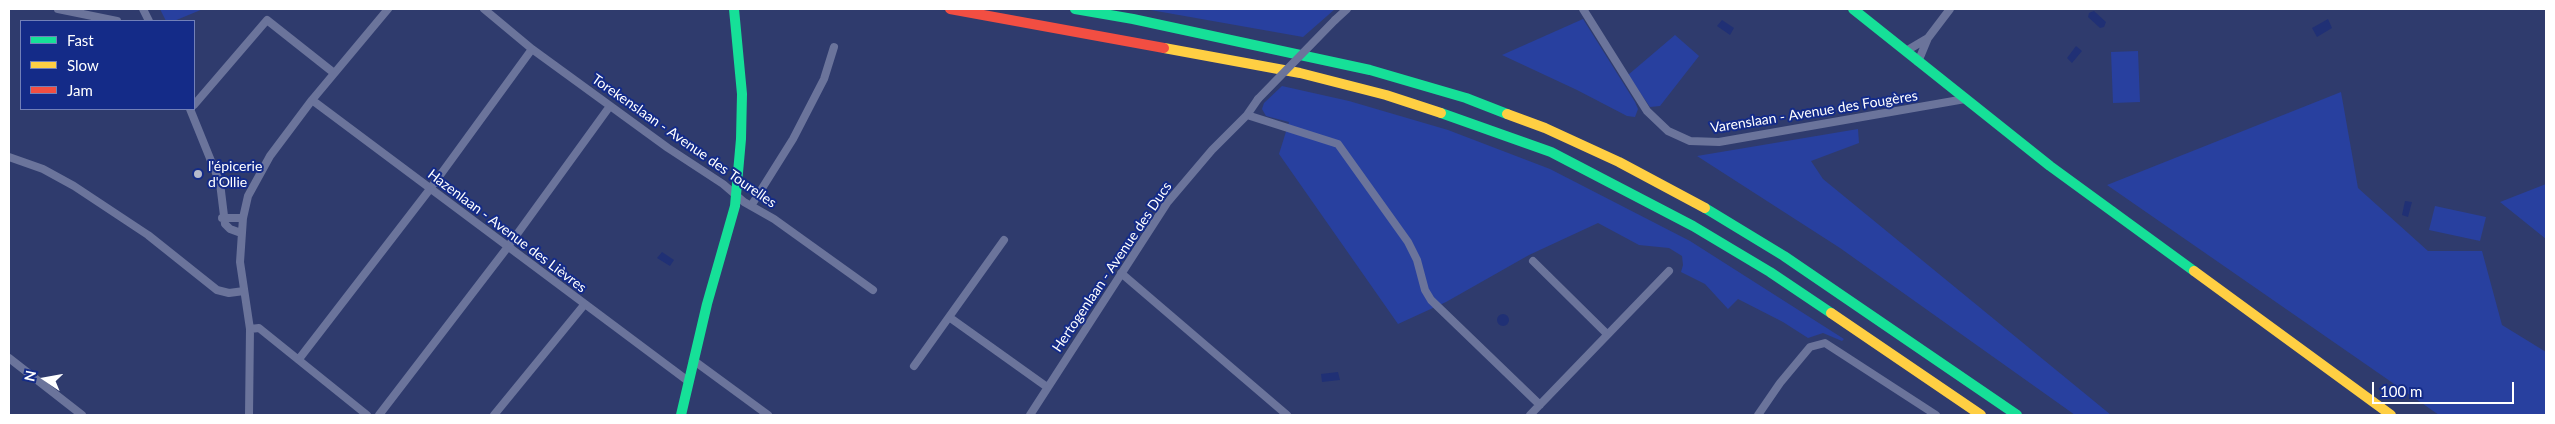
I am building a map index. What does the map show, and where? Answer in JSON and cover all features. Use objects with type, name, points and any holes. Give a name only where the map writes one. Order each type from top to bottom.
[{"type":"main road","points":[[681,415],[693,360],[737,194],[742,94],[734,9]]},
{"type":"main road","points":[[950,9],[1300,73],[1386,95],[1509,136],[1567,160],[1694,226],[1770,272],[1981,415]]},
{"type":"main road","points":[[1075,9],[1152,22],[1370,70],[1466,98],[1568,138],[1704,207],[1784,256],[2017,415]]},
{"type":"main road","points":[[1853,9],[2050,166],[2390,415]]},
{"type":"street","points":[[58,9],[112,20]]},
{"type":"street","points":[[249,415],[250,329],[240,262],[243,218],[252,185],[270,156],[312,100],[388,9]]},
{"type":"street","name":"Torekenslaan - Avenue des Tourelles","points":[[484,9],[532,49],[668,148],[873,290]]},
{"type":"street","name":"Hertogenlaan - Avenue des Ducs","points":[[1030,415],[1167,203],[1212,150],[1247,116],[1258,99],[1347,9]]},
{"type":"street","name":"Varenslaan - Avenue des Fougères","points":[[1583,9],[1647,111],[1668,131],[1690,141],[1719,142],[1965,100]]},
{"type":"street","points":[[1918,62],[1928,38],[1950,9]]},
{"type":"street","points":[[195,104],[267,20],[334,73]]},
{"type":"street","points":[[1906,51],[1928,38]]},
{"type":"street","points":[[751,206],[793,138],[824,79],[834,47]]},
{"type":"street","points":[[299,359],[430,189],[532,49]]},
{"type":"street","name":"Hazenlaan - Avenue des Lièvres","points":[[312,100],[507,248],[688,381]]},
{"type":"street","points":[[379,415],[507,248],[610,106]]},
{"type":"street","points":[[191,110],[220,183],[222,218],[230,229],[242,232]]},
{"type":"street","points":[[1247,116],[1338,144],[1345,151],[1408,242],[1418,260],[1425,290],[1442,311],[1540,405]]},
{"type":"street","points":[[9,157],[42,170],[74,186],[148,235],[217,290],[229,293],[244,291]]},
{"type":"street","points":[[222,218],[243,218]]},
{"type":"street","points":[[914,366],[1004,240]]},
{"type":"street","points":[[1533,261],[1607,334]]},
{"type":"street","points":[[1530,415],[1668,271]]},
{"type":"street","points":[[1121,273],[1287,415]]},
{"type":"street","points":[[494,415],[584,305]]},
{"type":"street","points":[[949,317],[1047,387]]},
{"type":"street","points":[[250,329],[259,328],[367,415]]},
{"type":"street","points":[[1758,415],[1780,383],[1810,347],[1825,343],[1936,415]]},
{"type":"street","points":[[9,358],[82,415]]},
{"type":"street","points":[[693,360],[768,415]]},
{"type":"shaded area","points":[[160,9],[203,9],[176,20],[166,20]]},
{"type":"shaded area","points":[[1145,9],[1335,9],[1303,37]]},
{"type":"shaded area","points":[[1583,19],[1635,102],[1638,109],[1635,117],[1627,116],[1502,55]]},
{"type":"shaded area","points":[[1675,35],[1699,56],[1660,106],[1650,107],[1628,75]]},
{"type":"shaded area","points":[[2138,51],[2140,102],[2113,103],[2111,52]]},
{"type":"shaded area","points":[[1282,86],[1349,101],[1448,130],[1550,169],[1690,241],[1844,339],[1842,341],[1823,333],[1808,338],[1783,322],[1738,299],[1728,309],[1705,284],[1681,272],[1683,265],[1682,256],[1669,248],[1639,245],[1598,223],[1529,255],[1446,302],[1398,324],[1279,154],[1289,122],[1266,116],[1262,109],[1264,103]]},
{"type":"shaded area","points":[[2341,92],[2358,188],[2428,251],[2482,251],[2502,325],[2546,352],[2546,415],[2439,415],[2107,185]]},
{"type":"shaded area","points":[[1858,129],[1859,143],[1811,161],[1823,179],[2111,415],[2075,415],[1840,248],[1697,156]]},
{"type":"shaded area","points":[[2546,184],[2546,239],[2500,202]]},
{"type":"shaded area","points":[[2435,206],[2486,217],[2480,241],[2429,230]]},
{"type":"water","points":[[2094,11],[2106,22],[2104,27],[2100,28],[2088,17],[2089,13]]},
{"type":"water","points":[[2328,19],[2332,28],[2317,37],[2312,28]]},
{"type":"water","points":[[1722,20],[1734,28],[1730,35],[1717,26]]},
{"type":"water","points":[[2076,46],[2082,51],[2072,63],[2067,58]]},
{"type":"water","points":[[2405,201],[2412,202],[2408,217],[2402,215]]},
{"type":"water","points":[[662,252],[674,260],[670,266],[657,258]]},
{"type":"water","points":[[1503,314],[1509,320],[1503,326],[1497,320]]},
{"type":"water","points":[[1338,372],[1340,380],[1322,382],[1321,374]]},
{"type":"traffic: fast","points":[[681,415],[707,304],[735,206],[741,139],[742,94],[734,9]]},
{"type":"traffic: fast","points":[[1075,9],[1133,19],[1370,70],[1466,98],[1507,114]]},
{"type":"traffic: fast","points":[[1853,9],[2050,166],[2194,271]]},
{"type":"traffic: fast","points":[[1441,113],[1551,152],[1693,226],[1770,272],[1831,313]]},
{"type":"traffic: fast","points":[[1705,208],[1784,256],[2017,415]]},
{"type":"traffic: slow","points":[[1164,48],[1300,73],[1386,95],[1441,113]]},
{"type":"traffic: slow","points":[[1507,114],[1545,128],[1619,162],[1705,208]]},
{"type":"traffic: slow","points":[[2194,271],[2391,415]]},
{"type":"traffic: slow","points":[[1831,313],[1981,415]]},
{"type":"traffic: jam","points":[[950,9],[1164,48]]},
{"type":"place","name":"l'épicerie d'Ollie","points":[[198,174]]}]
